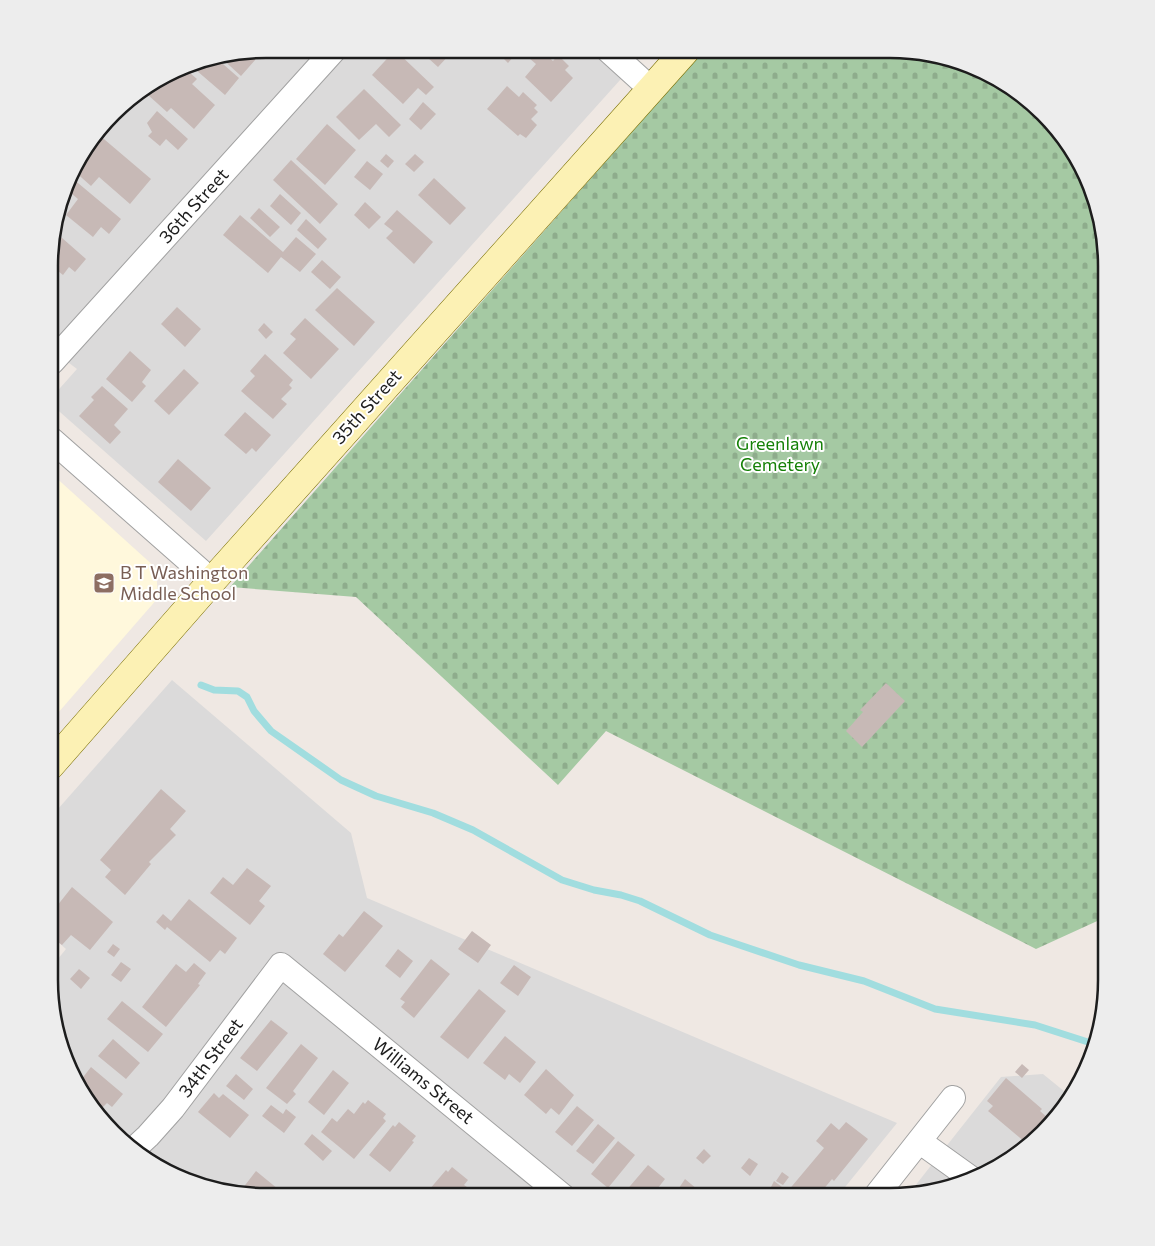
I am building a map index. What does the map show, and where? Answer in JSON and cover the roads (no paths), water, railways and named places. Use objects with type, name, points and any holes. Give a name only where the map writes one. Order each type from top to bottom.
[{"type":"street","name":"36th Street","points":[[58,355],[327,58]]},
{"type":"street","points":[[617,58],[652,89]]},
{"type":"street","name":"35th Street","points":[[58,757],[212,581],[679,58]]},
{"type":"street","points":[[58,445],[212,581]]},
{"type":"street","name":"34th Street","points":[[138,1145],[173,1108],[281,965]]},
{"type":"street","name":"Williams Street","points":[[281,965],[553,1188]]},
{"type":"street","points":[[882,1188],[953,1098]]},
{"type":"street","points":[[919,1140],[965,1174]]},
{"type":"waterway","points":[[201,685],[214,690],[238,691],[247,697],[254,711],[271,731],[341,780],[376,796],[433,813],[473,830],[562,880],[640,901],[710,935],[799,965],[864,981],[935,1009],[1035,1025],[1088,1042]]},
{"type":"place","name":"B T Washington Middle School","points":[[104,583]]},
{"type":"park label","name":"Greenlawn Cemetery","points":[[780,454]]}]
